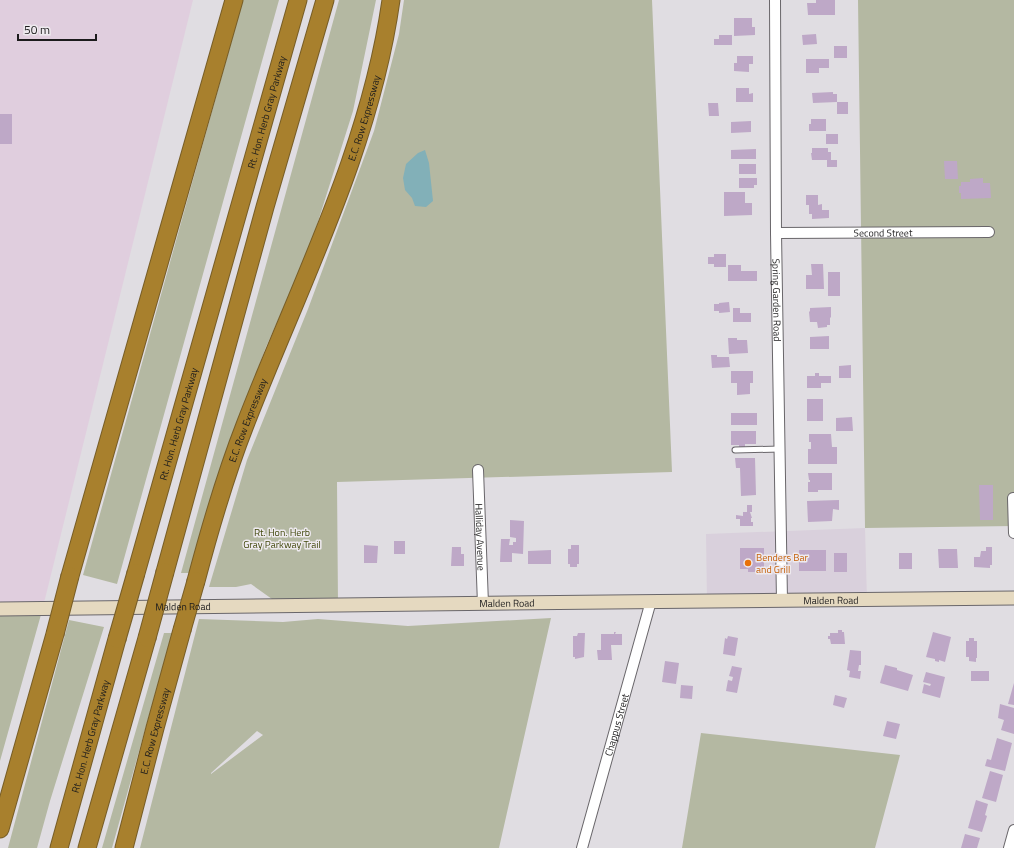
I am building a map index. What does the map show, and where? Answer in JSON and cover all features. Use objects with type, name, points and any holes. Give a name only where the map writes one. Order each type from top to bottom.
[{"type":"highway","points":[[0,829],[70,576],[234,0]]},
{"type":"highway","name":"Rt. Hon. Herb Gray Parkway","points":[[59,848],[298,0]]},
{"type":"highway","points":[[87,848],[147,638],[265,207],[325,0]]},
{"type":"highway","name":"E.C. Row Expressway","points":[[124,848],[155,728],[214,515],[242,432],[327,226],[355,152],[373,89],[384,41],[391,0]]},
{"type":"main road","name":"Malden Road","points":[[0,609],[238,605],[483,604],[1014,598]]},
{"type":"street","name":"Spring Garden Road","points":[[775,0],[776,234],[782,601]]},
{"type":"street","name":"Second Street","points":[[776,234],[989,232]]},
{"type":"street","name":"Halliday Avenue","points":[[478,470],[483,604]]},
{"type":"street","points":[[1013,498],[1014,533]]},
{"type":"street","name":"Chappus Street","points":[[582,848],[651,601]]},
{"type":"street","points":[[1009,848],[1014,830]]},
{"type":"lane","points":[[735,450],[780,449]]},
{"type":"shaded area","points":[[0,0],[193,0],[42,611],[0,612]]},
{"type":"shaded area","points":[[865,528],[867,600],[707,601],[706,534]]},
{"type":"green space","points":[[243,0],[279,0],[117,584],[83,575]]},
{"type":"green space","points":[[339,0],[376,0],[353,111],[309,250],[266,347],[220,470],[191,573],[181,573]]},
{"type":"green space","name":"Rt. Hon. Herb Gray Parkway Trail","points":[[404,0],[652,0],[672,472],[337,482],[338,604],[279,604],[251,584],[236,587],[209,587],[247,460],[308,309],[374,131],[399,34]]},
{"type":"green space","points":[[858,0],[1014,0],[1014,526],[865,528]]},
{"type":"green space","points":[[42,611],[0,761],[0,612]]},
{"type":"green space","points":[[551,618],[499,848],[140,848],[199,619],[283,622],[318,619],[408,626]],"holes":[[[257,731],[263,735],[211,774]]]},
{"type":"green space","points":[[69,620],[104,627],[37,848],[8,848]]},
{"type":"green space","points":[[164,633],[172,633],[112,848],[102,848]]},
{"type":"green space","points":[[701,733],[900,755],[875,848],[682,848]]},
{"type":"water","points":[[425,150],[429,163],[433,201],[426,207],[415,206],[412,198],[405,190],[403,178],[406,164],[418,153]]},
{"type":"building","points":[[816,0],[835,0],[835,15],[808,15],[807,3],[816,3]]},
{"type":"building","points":[[734,18],[752,18],[752,27],[755,27],[755,35],[734,36]]},
{"type":"building","points":[[816,34],[817,44],[803,45],[802,35]]},
{"type":"building","points":[[719,35],[732,35],[732,45],[714,45],[714,39],[719,39]]},
{"type":"building","points":[[834,46],[847,46],[847,58],[834,58]]},
{"type":"building","points":[[737,56],[753,56],[753,64],[749,64],[749,72],[734,71],[734,63],[737,63]]},
{"type":"building","points":[[806,59],[829,59],[829,68],[819,68],[819,73],[806,73]]},
{"type":"building","points":[[736,88],[749,88],[749,94],[753,93],[753,102],[736,102]]},
{"type":"building","points":[[833,92],[833,94],[837,94],[837,102],[813,103],[812,93]]},
{"type":"building","points":[[837,102],[848,102],[848,114],[837,114]]},
{"type":"building","points":[[708,103],[718,103],[719,116],[709,116]]},
{"type":"building","points":[[0,114],[12,114],[12,144],[0,144]]},
{"type":"building","points":[[811,119],[826,119],[826,131],[809,131]]},
{"type":"building","points":[[751,121],[751,132],[731,133],[731,122]]},
{"type":"building","points":[[826,134],[838,134],[838,144],[826,144]]},
{"type":"building","points":[[812,148],[828,148],[828,152],[831,152],[831,160],[837,160],[837,167],[827,167],[827,160],[812,160]]},
{"type":"building","points":[[756,149],[756,159],[731,159],[731,150]]},
{"type":"building","points":[[944,161],[957,161],[958,179],[945,179]]},
{"type":"building","points":[[739,164],[756,164],[756,174],[739,174]]},
{"type":"building","points":[[739,178],[757,178],[757,185],[754,185],[754,188],[739,188]]},
{"type":"building","points":[[983,178],[983,183],[990,183],[991,198],[961,199],[959,186],[961,186],[961,182],[970,182],[970,179]]},
{"type":"building","points":[[724,192],[745,192],[745,203],[752,203],[752,215],[724,216]]},
{"type":"building","points":[[806,195],[818,195],[818,205],[822,204],[822,210],[829,210],[829,218],[812,219],[812,214],[809,214],[809,205],[806,205]]},
{"type":"building","points":[[714,254],[726,254],[726,267],[714,267],[714,264],[708,264],[708,257],[714,257]]},
{"type":"building","points":[[811,264],[823,264],[824,289],[806,289],[806,275],[812,275]]},
{"type":"building","points":[[728,265],[741,265],[741,271],[757,271],[757,281],[728,281]]},
{"type":"building","points":[[828,272],[840,272],[840,296],[828,296]]},
{"type":"building","points":[[729,302],[730,312],[719,313],[719,311],[714,311],[714,304]]},
{"type":"building","points":[[831,307],[830,325],[827,325],[827,327],[818,328],[817,322],[810,322],[810,308]]},
{"type":"building","points":[[733,308],[740,308],[740,313],[751,313],[751,322],[733,322]]},
{"type":"building","points":[[829,336],[829,349],[810,349],[810,337]]},
{"type":"building","points":[[728,338],[747,340],[748,353],[729,354]]},
{"type":"building","points":[[711,355],[717,355],[717,357],[729,357],[730,367],[712,368]]},
{"type":"building","points":[[851,365],[851,378],[839,378],[839,366]]},
{"type":"building","points":[[731,371],[753,371],[753,383],[750,383],[750,394],[737,395],[737,383],[731,383]]},
{"type":"building","points":[[815,373],[819,373],[819,376],[831,376],[831,383],[821,383],[821,388],[807,388],[807,376],[815,376]]},
{"type":"building","points":[[807,399],[823,399],[823,421],[807,421]]},
{"type":"building","points":[[731,413],[757,413],[757,425],[731,425]]},
{"type":"building","points":[[852,417],[853,431],[836,431],[836,418]]},
{"type":"building","points":[[731,431],[756,431],[756,444],[745,444],[745,448],[739,448],[739,445],[731,445]]},
{"type":"building","points":[[809,434],[831,434],[832,447],[837,447],[837,464],[808,464],[808,449],[811,449]]},
{"type":"building","points":[[735,458],[755,458],[756,495],[741,496],[740,468],[736,468]]},
{"type":"building","points":[[808,473],[832,473],[832,490],[808,492],[808,482],[810,482],[810,480]]},
{"type":"building","points":[[979,485],[993,485],[993,520],[980,520]]},
{"type":"building","points":[[839,500],[839,510],[833,509],[832,521],[808,522],[807,501]]},
{"type":"building","points":[[747,505],[752,505],[752,512],[750,512],[753,526],[740,526],[740,519],[736,519],[736,515],[743,516],[743,512],[747,512]]},
{"type":"building","points":[[510,520],[524,521],[523,554],[512,553],[512,562],[500,562],[501,539],[510,539],[509,545],[513,545],[513,542],[516,542],[516,538],[510,537]]},
{"type":"building","points":[[394,541],[405,541],[405,554],[394,554]]},
{"type":"building","points":[[364,545],[378,546],[377,563],[364,563]]},
{"type":"building","points":[[571,545],[579,545],[579,564],[577,564],[577,567],[570,567],[570,564],[568,564],[568,549],[571,549]]},
{"type":"building","points":[[452,547],[461,547],[461,554],[464,554],[464,566],[451,566]]},
{"type":"building","points":[[986,547],[992,547],[992,565],[990,565],[990,568],[974,567],[974,557],[980,557],[981,551],[986,551]]},
{"type":"building","points":[[740,548],[764,548],[764,569],[756,569],[756,572],[748,572],[748,569],[740,569]]},
{"type":"building","points":[[938,549],[957,549],[958,568],[939,568]]},
{"type":"building","points":[[551,550],[551,564],[528,564],[528,551]]},
{"type":"building","points":[[799,550],[826,550],[826,571],[799,571]]},
{"type":"building","points":[[834,553],[847,553],[847,572],[834,572]]},
{"type":"building","points":[[899,553],[912,553],[912,569],[899,569]]},
{"type":"building","points":[[838,630],[842,630],[842,632],[844,632],[845,644],[831,644],[828,636],[830,636],[830,633],[838,633]]},
{"type":"building","points":[[614,632],[616,632],[615,634],[622,634],[622,645],[611,645],[612,660],[598,660],[597,650],[601,650],[601,634],[614,634]]},
{"type":"building","points":[[933,632],[951,637],[945,662],[939,660],[939,662],[935,661],[935,659],[926,657]]},
{"type":"building","points":[[578,633],[585,633],[584,657],[575,659],[575,657],[573,657],[573,636],[577,636]]},
{"type":"building","points":[[728,636],[738,638],[735,656],[723,654],[725,638],[727,639]]},
{"type":"building","points":[[969,638],[974,638],[974,641],[977,641],[976,662],[969,661],[969,657],[966,657],[966,641],[969,641]]},
{"type":"building","points":[[850,650],[861,651],[861,665],[859,665],[858,671],[861,671],[860,679],[849,677],[850,671],[847,670]]},
{"type":"building","points":[[665,661],[679,663],[676,684],[662,682]]},
{"type":"building","points":[[885,665],[897,668],[897,670],[913,675],[908,691],[880,683]]},
{"type":"building","points":[[732,666],[742,668],[737,693],[726,691],[728,680],[732,681],[733,677],[729,676]]},
{"type":"building","points":[[971,671],[989,671],[989,681],[971,681]]},
{"type":"building","points":[[926,672],[945,677],[940,698],[922,693],[924,684],[930,686],[931,684],[923,682]]},
{"type":"building","points":[[1014,683],[1014,705],[1008,704]]},
{"type":"building","points":[[681,685],[693,686],[692,699],[680,698]]},
{"type":"building","points":[[835,695],[847,698],[844,708],[833,705]]},
{"type":"building","points":[[1000,704],[1014,708],[1014,734],[1001,730],[1004,720],[998,718]]},
{"type":"building","points":[[887,721],[900,724],[896,739],[883,736]]},
{"type":"building","points":[[997,738],[1012,743],[1005,771],[985,766],[987,759],[991,760]]},
{"type":"building","points":[[990,771],[1003,775],[996,802],[982,798]]},
{"type":"building","points":[[976,800],[988,804],[985,815],[987,816],[982,832],[968,828]]},
{"type":"building","points":[[965,834],[980,838],[977,848],[961,848]]},
{"type":"place","name":"Benders Bar and Grill","points":[[748,563]]}]
